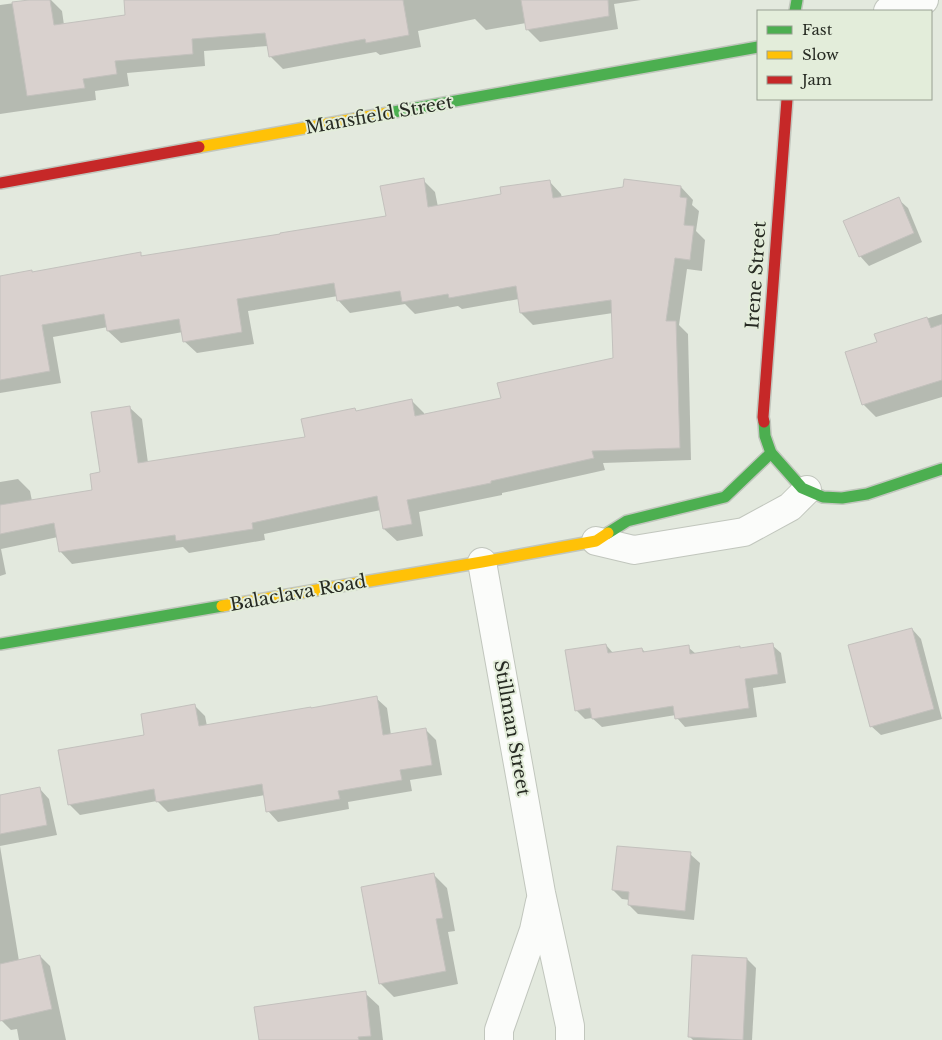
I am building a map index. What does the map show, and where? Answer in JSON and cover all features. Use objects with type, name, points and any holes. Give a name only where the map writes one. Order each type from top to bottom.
[{"type":"street","points":[[891,10],[924,0]]},
{"type":"street","name":"Mansfield Street","points":[[0,182],[757,47]]},
{"type":"street","name":"Irene Street","points":[[771,453],[764,436],[763,417],[787,100]]},
{"type":"street","points":[[771,453],[802,488],[823,497],[842,498],[867,494],[942,469]]},
{"type":"street","name":"Balaclava Road","points":[[0,644],[596,541],[627,521],[725,496],[771,453]]},
{"type":"street","name":"Balaclava Road","points":[[596,541],[634,550],[744,532],[790,507],[807,490]]},
{"type":"street","name":"Stillman Street","points":[[482,562],[541,893],[570,1026],[570,1040]]},
{"type":"street","name":"Stillman Street","points":[[499,1040],[501,1023],[534,930],[541,893]]},
{"type":"building","points":[[50,0],[54,25],[125,15],[124,0],[403,0],[409,35],[366,43],[365,39],[269,57],[265,33],[192,39],[193,54],[115,61],[117,74],[83,79],[85,88],[27,96],[12,2]]},
{"type":"building","points":[[521,0],[608,0],[609,16],[526,30]]},
{"type":"building","points":[[424,178],[428,207],[501,194],[500,187],[550,180],[553,198],[623,187],[624,179],[681,186],[680,197],[687,198],[684,225],[694,226],[690,260],[675,258],[666,321],[676,321],[680,448],[592,451],[594,458],[491,481],[491,483],[407,500],[412,524],[383,529],[377,496],[252,523],[253,529],[176,541],[175,535],[59,552],[54,523],[0,534],[0,505],[92,490],[90,474],[100,472],[91,412],[130,406],[138,463],[305,437],[301,419],[355,408],[356,411],[412,399],[415,416],[501,398],[497,383],[613,358],[611,300],[520,313],[516,286],[449,298],[448,294],[402,302],[400,291],[337,301],[334,283],[237,299],[242,332],[183,342],[179,319],[107,331],[104,314],[42,325],[50,371],[0,380],[0,276],[141,252],[141,256],[386,216],[380,186]]},
{"type":"building","points":[[899,197],[914,233],[859,257],[843,221]]},
{"type":"building","points":[[927,317],[931,328],[942,324],[942,380],[862,405],[845,352],[877,342],[874,334]]},
{"type":"building","points":[[912,628],[934,709],[870,727],[848,645]]},
{"type":"building","points":[[773,643],[778,674],[745,679],[749,708],[675,719],[673,706],[592,719],[590,708],[575,711],[565,650],[606,644],[608,653],[642,648],[643,652],[689,645],[690,654]]},
{"type":"building","points":[[377,696],[383,735],[426,728],[432,765],[400,770],[402,780],[338,791],[340,799],[266,812],[262,784],[156,802],[154,789],[68,805],[58,750],[144,735],[141,714],[195,704],[199,726]]},
{"type":"building","points":[[40,787],[47,825],[0,834],[0,795]]},
{"type":"building","points":[[617,846],[691,852],[685,911],[628,905],[629,892],[612,890]]},
{"type":"building","points":[[434,873],[443,918],[436,919],[446,971],[379,984],[361,887]]},
{"type":"building","points":[[40,955],[52,1009],[0,1021],[0,964]]},
{"type":"building","points":[[692,955],[747,958],[743,1040],[688,1037]]},
{"type":"building","points":[[366,991],[371,1036],[358,1037],[359,1040],[259,1040],[254,1007]]},
{"type":"traffic: fast","points":[[795,10],[797,0]]},
{"type":"traffic: fast","points":[[388,113],[757,47]]},
{"type":"traffic: fast","points":[[764,422],[765,436],[771,453],[802,488],[823,497],[842,498],[867,494],[942,469]]},
{"type":"traffic: fast","points":[[608,533],[627,521],[725,497],[771,453]]},
{"type":"traffic: fast","points":[[0,644],[222,606]]},
{"type":"traffic: slow","points":[[199,147],[388,113]]},
{"type":"traffic: slow","points":[[222,606],[596,541],[608,533]]},
{"type":"traffic: jam","points":[[764,422],[787,100]]},
{"type":"traffic: jam","points":[[0,183],[199,147]]}]
